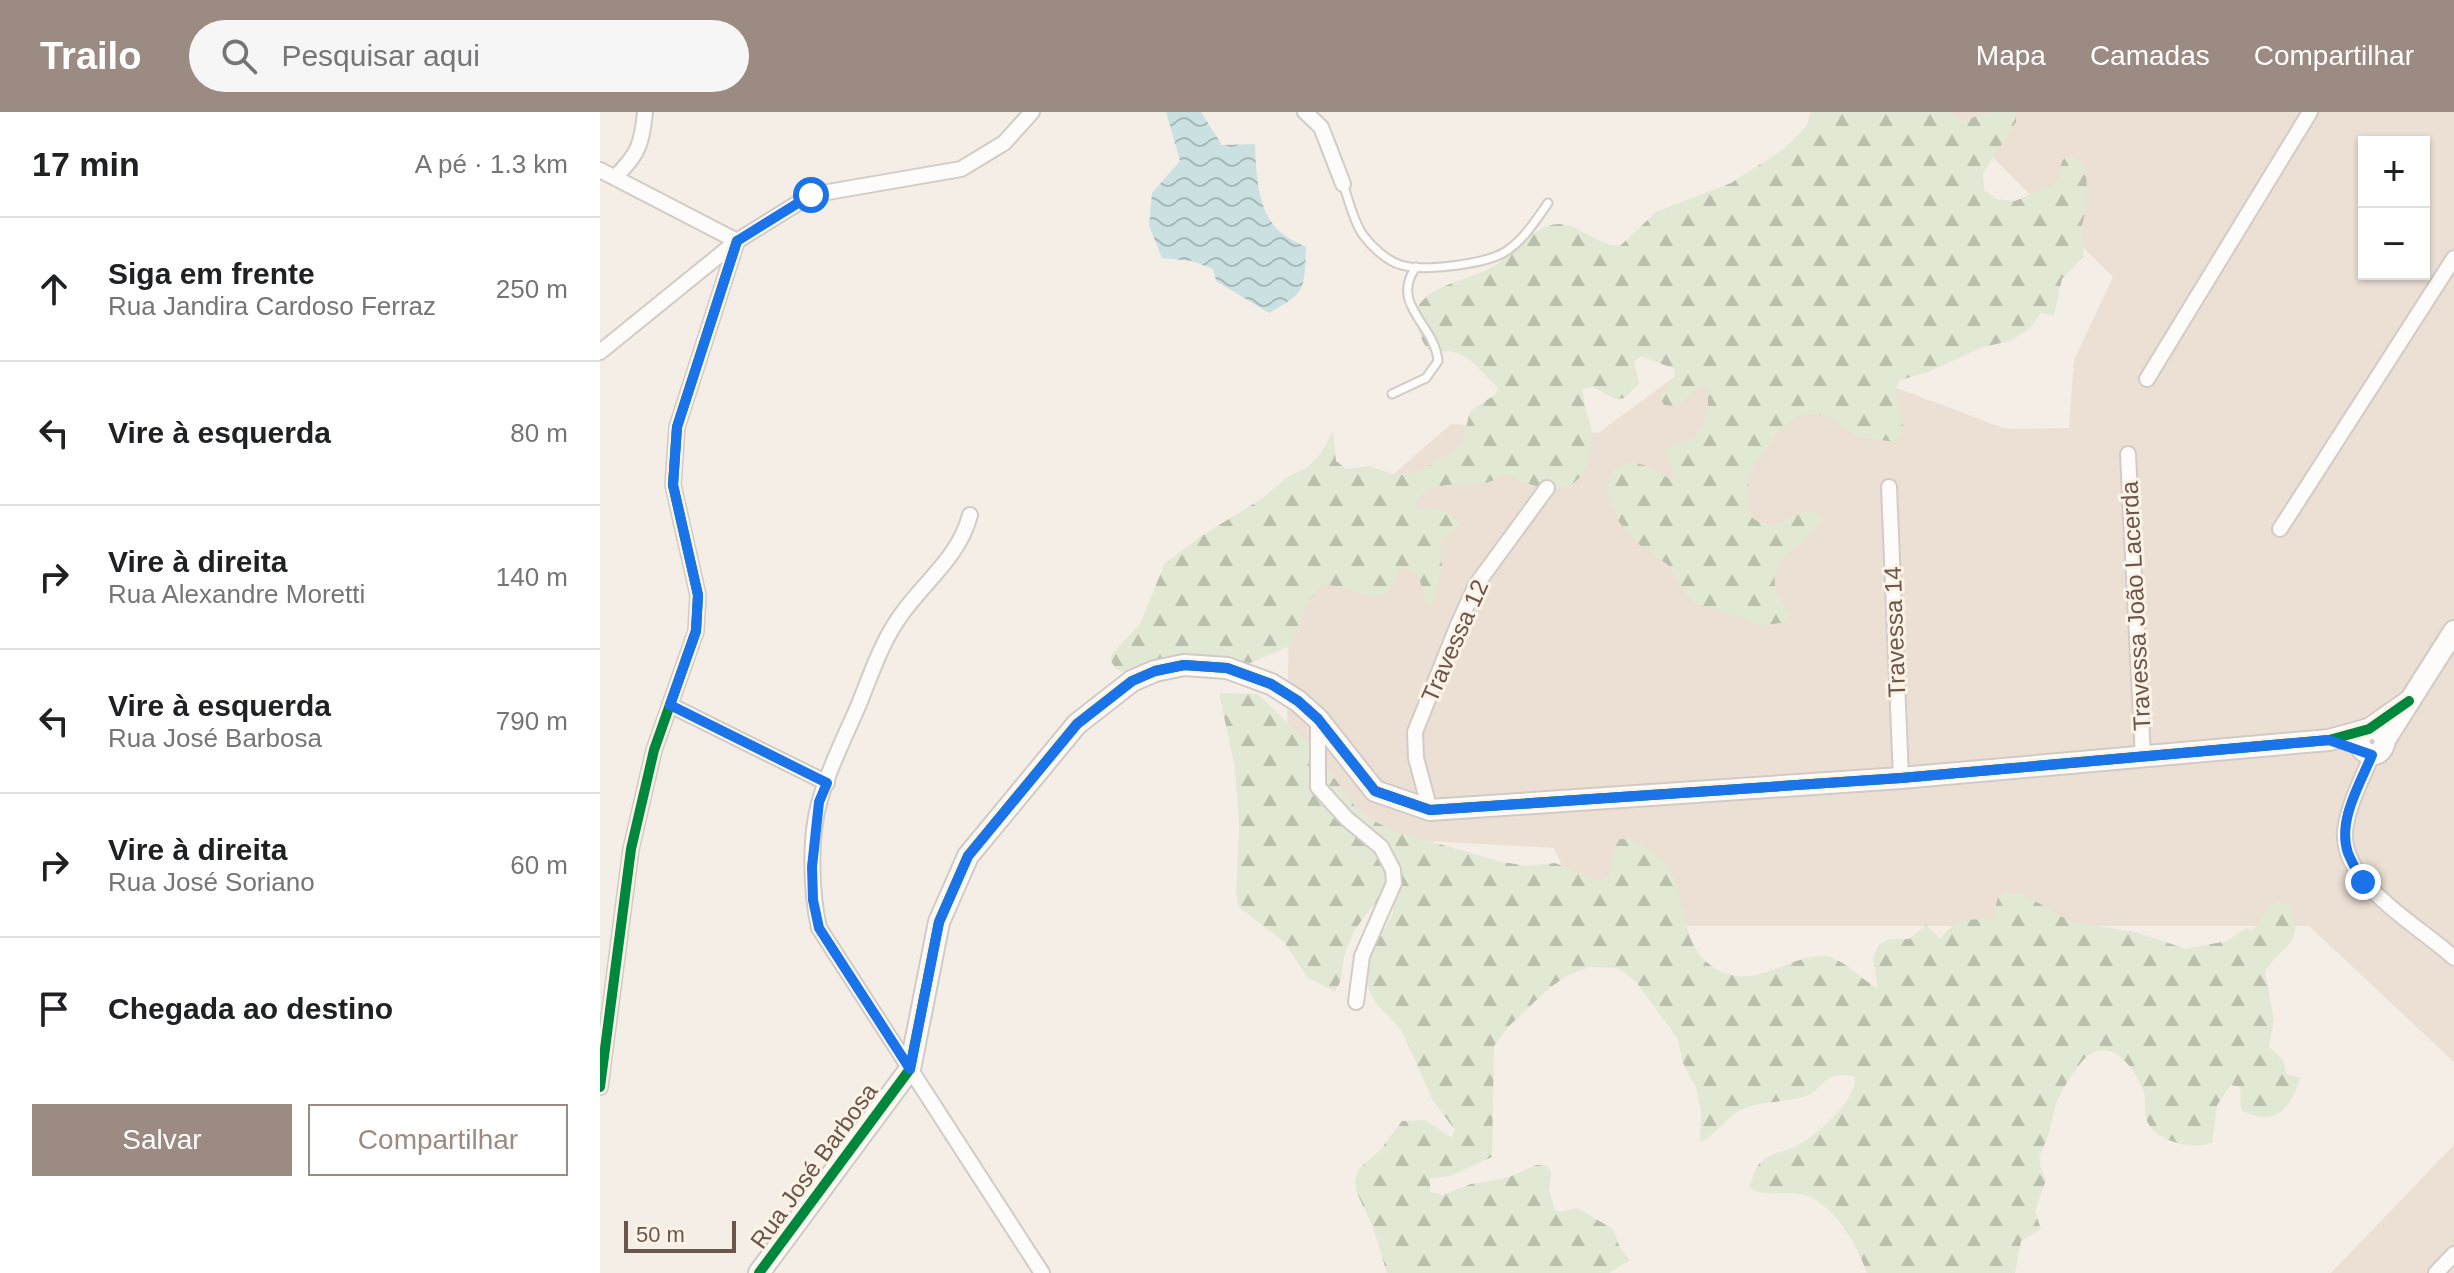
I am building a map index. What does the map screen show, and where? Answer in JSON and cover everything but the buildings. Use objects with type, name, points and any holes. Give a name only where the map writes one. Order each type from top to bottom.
[{"type":"street","points":[[615,177],[630,162],[642,142],[645,112]]},
{"type":"street","points":[[600,352],[737,241],[811,195],[961,169],[1004,143],[1032,112]]},
{"type":"street","points":[[1305,112],[1321,127],[1343,184]]},
{"type":"street","points":[[2147,379],[2310,112]]},
{"type":"street","points":[[600,170],[737,241]]},
{"type":"street","points":[[600,1087],[631,849],[654,750],[696,631],[698,595],[673,485],[677,427],[737,241]]},
{"type":"street","points":[[2280,529],[2454,258]]},
{"type":"street","name":"Travessa João Lacerda","points":[[2128,454],[2143,758]]},
{"type":"street","name":"Travessa 14","points":[[1889,487],[1901,778]]},
{"type":"street","name":"Travessa 12","points":[[1430,810],[1416,758],[1415,732],[1476,585],[1547,488]]},
{"type":"street","points":[[970,515],[966,530],[952,555],[901,614],[886,639],[819,802],[812,867],[813,900],[819,928],[1042,1273]]},
{"type":"street","name":"Rua José Barbosa","points":[[759,1273],[910,1069],[939,922],[968,856],[1077,724],[1132,681],[1155,671],[1184,665],[1241,672],[1271,684],[1298,701],[1318,719],[1375,791],[1430,810],[1901,778],[2329,740],[2372,744],[2409,701],[2454,631]]},
{"type":"street","points":[[670,705],[827,783]]},
{"type":"street","points":[[1318,719],[1318,787],[1331,803],[1381,847],[1393,870],[1394,883],[1362,956],[1356,1002]]},
{"type":"street","points":[[2372,744],[2345,831],[2348,853],[2363,882],[2454,958]]},
{"type":"street","points":[[2436,1273],[2454,1254]]},
{"type":"lane","points":[[1343,184],[1362,234],[1380,253],[1400,265],[1416,267],[1490,260],[1520,240],[1548,203]]},
{"type":"lane","points":[[1392,394],[1426,378],[1438,361],[1433,339],[1409,305],[1408,278],[1416,267]]},
{"type":"shaded area","points":[[1947,112],[2454,112],[2454,1062],[2309,926],[1589,926],[1554,848],[1285,833],[1290,565],[1451,424],[1598,433],[1677,375],[1809,355],[2006,429],[2069,428],[2074,360],[2113,277]]},
{"type":"shaded area","points":[[2454,1145],[2454,1273],[2331,1273]]},
{"type":"green space","points":[[1811,112],[1951,112],[1961,121],[1991,112],[2016,112],[2016,122],[1983,173],[1984,190],[1996,199],[2015,201],[2053,185],[2058,179],[2062,161],[2066,157],[2075,157],[2086,165],[2087,206],[2082,225],[2083,257],[2062,279],[2054,315],[2041,313],[2030,328],[2010,341],[1983,347],[1928,372],[1900,380],[1896,389],[1903,428],[1896,442],[1858,437],[1831,418],[1816,414],[1797,416],[1778,432],[1749,473],[1751,517],[1771,525],[1802,513],[1820,514],[1814,531],[1788,553],[1775,572],[1776,589],[1789,614],[1786,622],[1759,626],[1739,616],[1696,604],[1684,592],[1668,565],[1633,540],[1619,522],[1607,493],[1607,482],[1612,471],[1624,463],[1634,462],[1672,480],[1673,472],[1665,449],[1695,438],[1707,408],[1707,389],[1701,386],[1677,406],[1664,405],[1660,398],[1674,378],[1675,369],[1641,356],[1634,362],[1639,383],[1625,398],[1616,399],[1593,387],[1583,389],[1592,442],[1584,471],[1576,481],[1567,486],[1544,488],[1507,474],[1484,483],[1436,487],[1421,496],[1415,504],[1417,511],[1441,510],[1460,524],[1441,541],[1442,570],[1432,606],[1426,603],[1418,574],[1404,567],[1399,570],[1386,593],[1377,596],[1322,585],[1307,604],[1290,646],[1246,665],[1126,674],[1116,669],[1111,661],[1112,654],[1140,624],[1165,563],[1263,498],[1286,478],[1308,467],[1321,453],[1333,431],[1336,461],[1346,469],[1370,466],[1395,475],[1416,474],[1462,445],[1470,411],[1495,395],[1498,388],[1462,355],[1443,351],[1432,353],[1426,347],[1417,327],[1416,314],[1429,295],[1491,268],[1530,236],[1548,226],[1564,224],[1602,242],[1620,246],[1656,212],[1731,183],[1784,149],[1806,127]]},
{"type":"green space","points":[[1219,693],[1258,694],[1311,746],[1354,805],[1370,819],[1394,831],[1498,861],[1526,866],[1555,863],[1599,881],[1609,877],[1614,848],[1620,839],[1641,845],[1662,859],[1671,873],[1690,937],[1698,952],[1723,973],[1738,976],[1752,976],[1806,958],[1828,956],[1878,988],[1873,958],[1879,944],[1890,939],[1909,939],[1926,925],[1940,939],[1963,921],[1992,921],[1998,897],[2005,892],[2023,894],[2071,922],[2136,932],[2186,949],[2227,941],[2246,928],[2253,930],[2271,905],[2281,901],[2290,905],[2295,929],[2289,944],[2265,972],[2274,1020],[2269,1047],[2284,1061],[2286,1074],[2300,1078],[2286,1107],[2280,1113],[2263,1117],[2241,1110],[2240,1087],[2231,1085],[2217,1105],[2212,1142],[2188,1145],[2162,1137],[2150,1126],[2143,1090],[2123,1059],[2108,1051],[2090,1054],[2074,1072],[2057,1101],[2040,1154],[2046,1180],[2035,1211],[2041,1229],[2021,1241],[2015,1273],[1867,1273],[1844,1227],[1826,1207],[1798,1193],[1763,1192],[1749,1187],[1759,1164],[1802,1142],[1832,1118],[1849,1097],[1855,1077],[1838,1075],[1826,1080],[1806,1096],[1747,1107],[1700,1142],[1701,1111],[1696,1087],[1683,1063],[1678,1039],[1636,982],[1618,968],[1589,967],[1566,976],[1547,990],[1508,1027],[1494,1046],[1492,1157],[1450,1176],[1430,1178],[1430,1192],[1442,1195],[1471,1184],[1507,1178],[1536,1165],[1546,1165],[1551,1171],[1549,1189],[1555,1210],[1560,1212],[1577,1208],[1613,1229],[1620,1248],[1630,1260],[1609,1273],[1387,1273],[1373,1227],[1357,1193],[1355,1180],[1359,1169],[1382,1148],[1402,1121],[1425,1120],[1452,1138],[1455,1130],[1432,1099],[1402,1031],[1375,1002],[1367,985],[1368,959],[1393,913],[1393,899],[1380,898],[1355,931],[1335,991],[1308,978],[1284,942],[1239,907],[1236,894],[1239,829],[1235,768]]},
{"type":"water","points":[[1166,112],[1201,112],[1222,145],[1255,144],[1259,190],[1266,212],[1281,233],[1306,247],[1301,288],[1291,300],[1269,313],[1216,281],[1213,269],[1192,261],[1162,258],[1149,226],[1152,193],[1180,161]]},
{"type":"cycle path","points":[[600,1087],[631,849],[654,750],[696,631],[698,595],[673,485],[677,427],[737,241]]},
{"type":"cycle path","points":[[759,1273],[910,1069],[939,922],[968,856],[1077,724],[1132,681],[1155,671],[1184,665],[1227,668],[1271,684],[1298,701],[1318,719],[1375,791],[1430,810],[1901,778],[2329,740],[2369,729],[2409,701]]},
{"type":"route","points":[[811,195],[737,241],[677,427],[673,485],[698,595],[696,631],[670,705],[827,783],[819,802],[812,867],[813,900],[819,928],[910,1069],[939,922],[968,856],[1077,724],[1132,681],[1155,671],[1184,665],[1227,668],[1271,684],[1298,701],[1318,719],[1375,791],[1430,810],[1901,778],[2329,740],[2372,755],[2345,831],[2348,853],[2363,882]]}]
